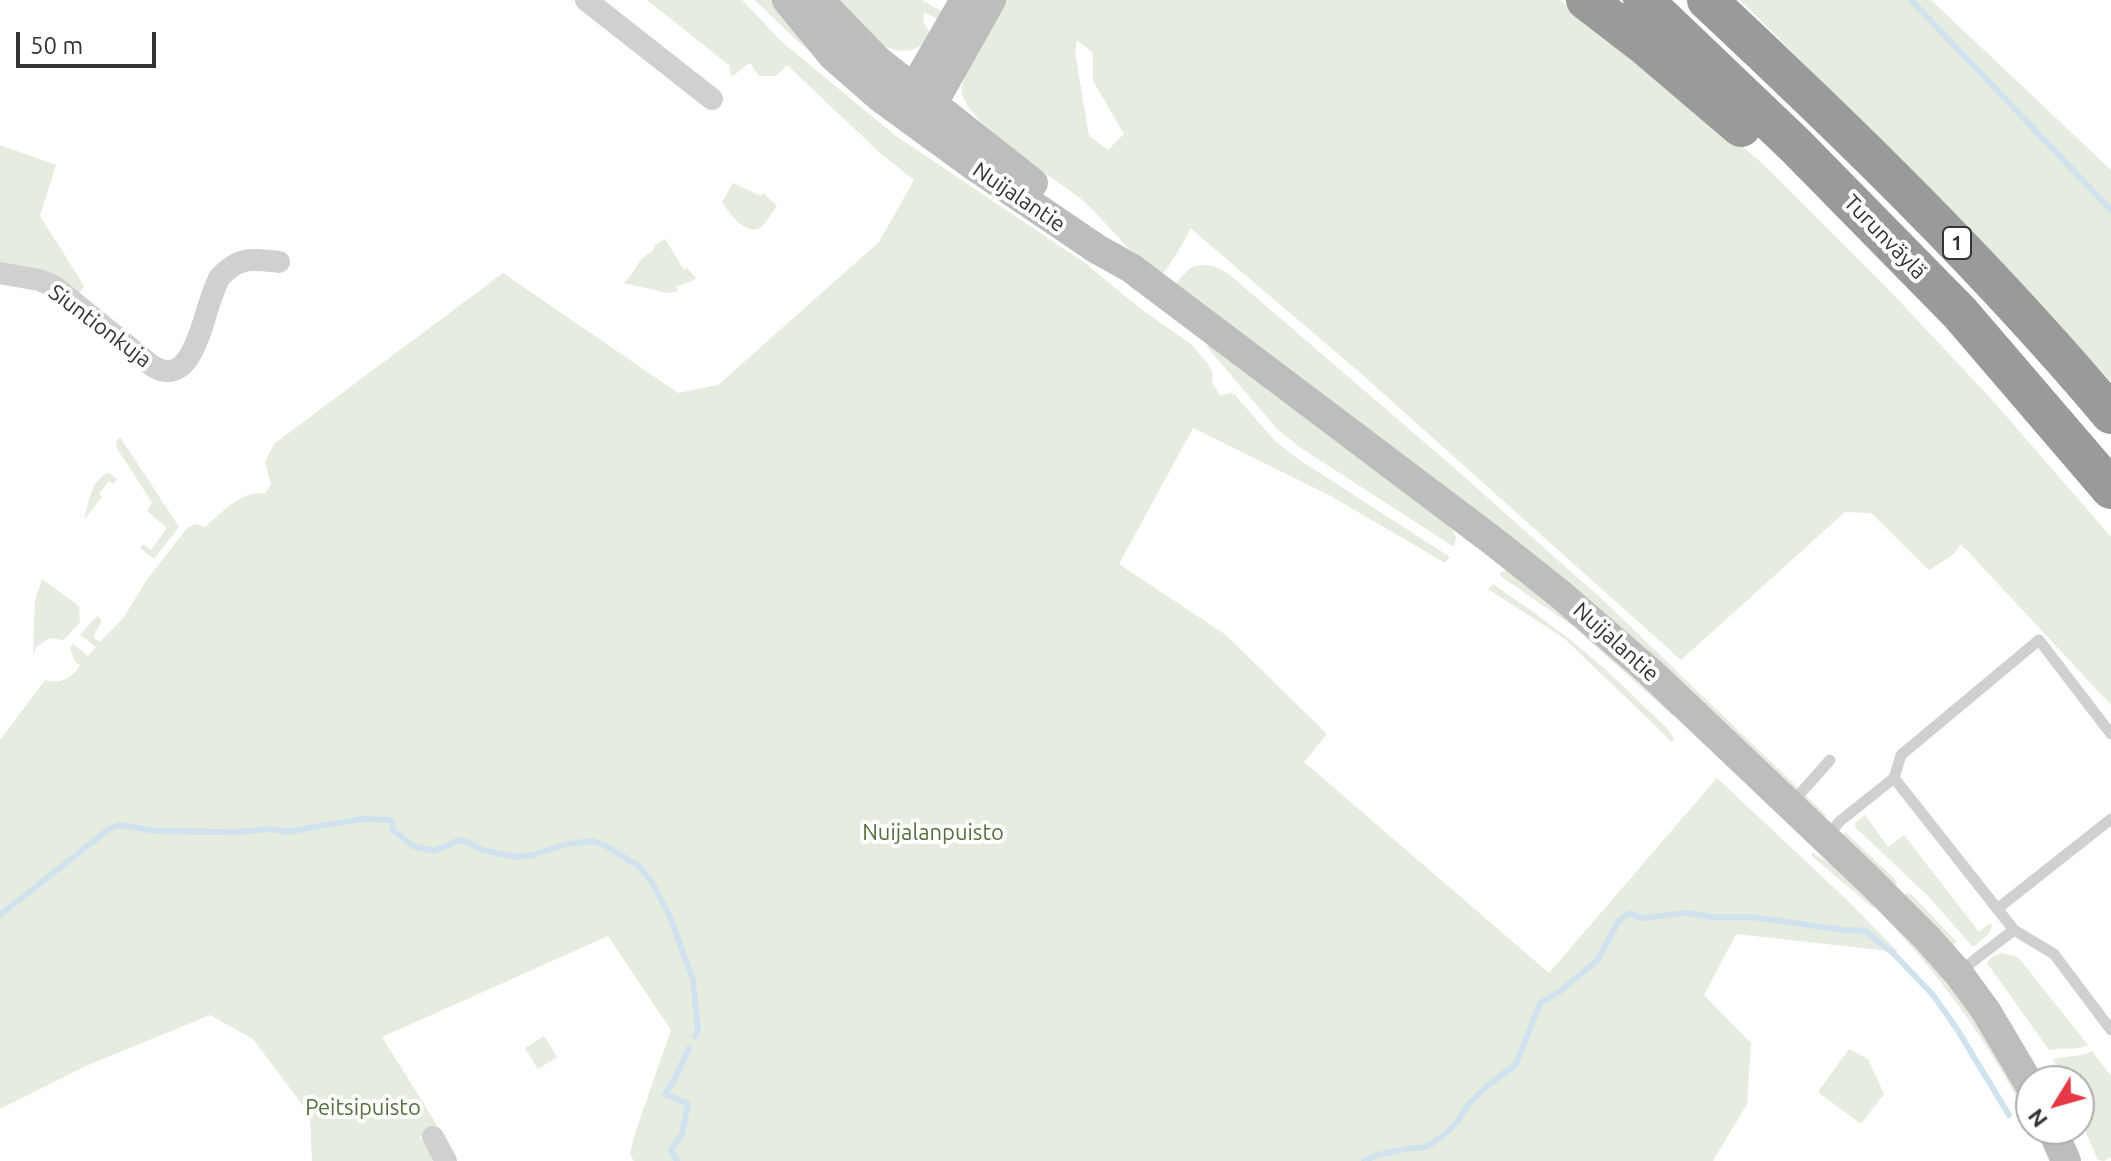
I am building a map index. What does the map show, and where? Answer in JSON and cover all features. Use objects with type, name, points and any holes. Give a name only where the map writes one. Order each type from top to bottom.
[{"type":"highway","points":[[1586,0],[1647,47],[1770,152],[1880,259],[1960,313]]},
{"type":"highway","name":"Turunväylä","points":[[1643,0],[1796,146],[1960,313],[2111,489]]},
{"type":"highway","name":"Turunväylä","points":[[1707,0],[1952,237],[2111,414]]},
{"type":"main road","points":[[787,0],[833,56],[881,98],[919,105]]},
{"type":"main road","points":[[819,0],[919,105]]},
{"type":"main road","points":[[919,105],[965,0]]},
{"type":"main road","points":[[919,105],[991,0]]},
{"type":"main road","name":"Nuijalantie","points":[[919,105],[970,163],[1131,268],[1197,317],[1493,541],[1650,672],[1891,901],[1959,974],[1986,1011],[2018,1065]]},
{"type":"street","points":[[586,0],[712,99]]},
{"type":"street","name":"Siuntionkuja","points":[[0,273],[54,286],[151,365],[167,371],[183,365],[193,352],[213,291],[227,269],[249,259],[279,262]]},
{"type":"street","points":[[433,1137],[446,1161]]},
{"type":"lane","points":[[1825,839],[1840,821],[1894,778],[1901,755],[2039,640],[2111,734]]},
{"type":"lane","points":[[1790,805],[1830,760]]},
{"type":"lane","points":[[1894,778],[2014,930],[2054,954],[2111,1030]]},
{"type":"lane","points":[[1997,909],[2111,819]]},
{"type":"lane","points":[[1959,974],[2014,930]]},
{"type":"green space","name":"Nuijalanpuisto","points":[[647,0],[742,0],[782,42],[896,136],[1085,263],[1142,310],[1190,343],[1208,364],[1213,374],[1212,382],[1220,396],[1235,395],[1276,442],[1450,557],[1445,563],[1329,495],[1193,428],[1119,564],[1226,635],[1327,734],[1304,762],[1549,973],[1717,778],[1898,952],[1736,934],[1704,995],[1751,1043],[1747,1104],[1713,1161],[634,1161],[630,1154],[635,1133],[671,1030],[608,936],[382,1037],[437,1125],[420,1137],[434,1161],[312,1161],[310,1115],[253,1039],[210,1015],[86,1066],[0,1109],[0,740],[45,680],[60,681],[77,670],[80,665],[75,662],[70,648],[73,644],[88,656],[96,647],[80,635],[97,616],[102,620],[93,637],[100,642],[124,617],[146,581],[187,528],[195,524],[205,527],[240,499],[256,493],[265,494],[271,484],[265,462],[274,444],[503,273],[678,393],[718,385],[879,242],[914,180],[880,153],[787,65],[776,76],[759,76],[750,63],[731,77],[730,66]]},
{"type":"green space","points":[[755,0],[776,0],[849,85],[794,38]]},
{"type":"green space","points":[[827,0],[922,0],[945,13],[941,21],[924,12],[923,19],[932,34],[920,46],[906,51],[877,42]]},
{"type":"green space","points":[[999,0],[1560,0],[1665,78],[1765,166],[1890,291],[1994,402],[2111,537],[2111,705],[1961,544],[1953,555],[1929,570],[1871,513],[1845,512],[1681,660],[1357,370],[1190,228],[1162,276],[1129,249],[1080,198],[993,133],[967,104],[962,91],[971,59]],"holes":[[[1077,40],[1093,53],[1093,81],[1124,134],[1108,150],[1089,136],[1075,52]]]},
{"type":"green space","points":[[1740,0],[1931,0],[2111,170],[2111,382],[1911,170]]},
{"type":"green space","points":[[0,145],[56,165],[40,216],[84,286],[77,297],[0,267]]},
{"type":"green space","points":[[733,183],[761,196],[763,193],[777,206],[760,228],[754,230],[743,226],[722,202]]},
{"type":"green space","points":[[665,239],[684,270],[687,268],[696,278],[676,287],[678,291],[668,293],[623,283],[655,245]]},
{"type":"green space","points":[[1200,265],[1216,267],[1230,275],[1452,466],[1604,601],[1825,817],[1175,284],[1190,268]]},
{"type":"green space","points":[[1212,343],[1447,520],[1456,537],[1454,547],[1279,431],[1207,347]]},
{"type":"green space","points":[[120,437],[179,527],[154,559],[140,548],[143,544],[151,550],[167,528],[147,511],[152,502],[118,450],[116,442]]},
{"type":"green space","points":[[109,473],[117,479],[114,484],[109,481],[99,494],[102,497],[84,520],[94,486]]},
{"type":"green space","points":[[1514,569],[1677,712],[1673,716],[1574,627],[1499,575]]},
{"type":"green space","points":[[42,579],[79,606],[80,622],[64,640],[49,638],[36,647],[33,654],[35,601]]},
{"type":"green space","points":[[1493,584],[1572,641],[1606,670],[1668,729],[1674,739],[1672,742],[1565,639],[1488,589]]},
{"type":"green space","points":[[1865,815],[1888,847],[1904,835],[1979,932],[1990,923],[1989,934],[1973,947],[1929,897],[1855,827],[1856,822]]},
{"type":"green space","points":[[1845,832],[1895,879],[1897,884],[1894,888],[1842,836]]},
{"type":"green space","points":[[1813,853],[1838,868],[1877,906],[1873,908],[1813,857]]},
{"type":"green space","points":[[1907,893],[1957,942],[1950,947],[1902,897]]},
{"type":"green space","points":[[1887,915],[1955,991],[2013,1077],[2015,1095],[1966,1015],[1885,918]]},
{"type":"green space","points":[[2002,953],[2018,957],[2088,1045],[2049,1050],[1987,963]]},
{"type":"green space","points":[[544,1036],[557,1057],[538,1069],[525,1048]]},
{"type":"green space","points":[[1849,1049],[1868,1059],[1884,1094],[1861,1124],[1818,1092]]},
{"type":"green space","points":[[2092,1051],[2111,1076],[2111,1157],[2104,1161],[2098,1160],[2091,1145],[2095,1145],[2095,1065],[2056,1065],[2053,1059]]},
{"type":"waterway","points":[[1911,0],[2111,210]]},
{"type":"waterway","points":[[0,915],[109,829],[119,825],[157,831],[272,829],[286,832],[361,819],[391,820],[394,831],[413,846],[434,851],[459,840],[482,850],[514,857],[593,841],[640,867],[653,884],[670,917],[693,980],[698,1030],[695,1036]]},
{"type":"waterway","points":[[1364,1161],[1404,1149],[1426,1147],[1443,1136],[1486,1087],[1516,1064],[1540,1003],[1559,992],[1597,961],[1618,922],[1629,913],[1642,918],[1688,913],[1711,917],[1752,917],[1865,931],[1894,954],[1933,995],[2009,1115]]},
{"type":"waterway","points":[[677,1161],[671,1150],[682,1134],[688,1104],[665,1094],[689,1048]]},
{"type":"park label","name":"Peitsipuisto","points":[[363,1108]]}]
